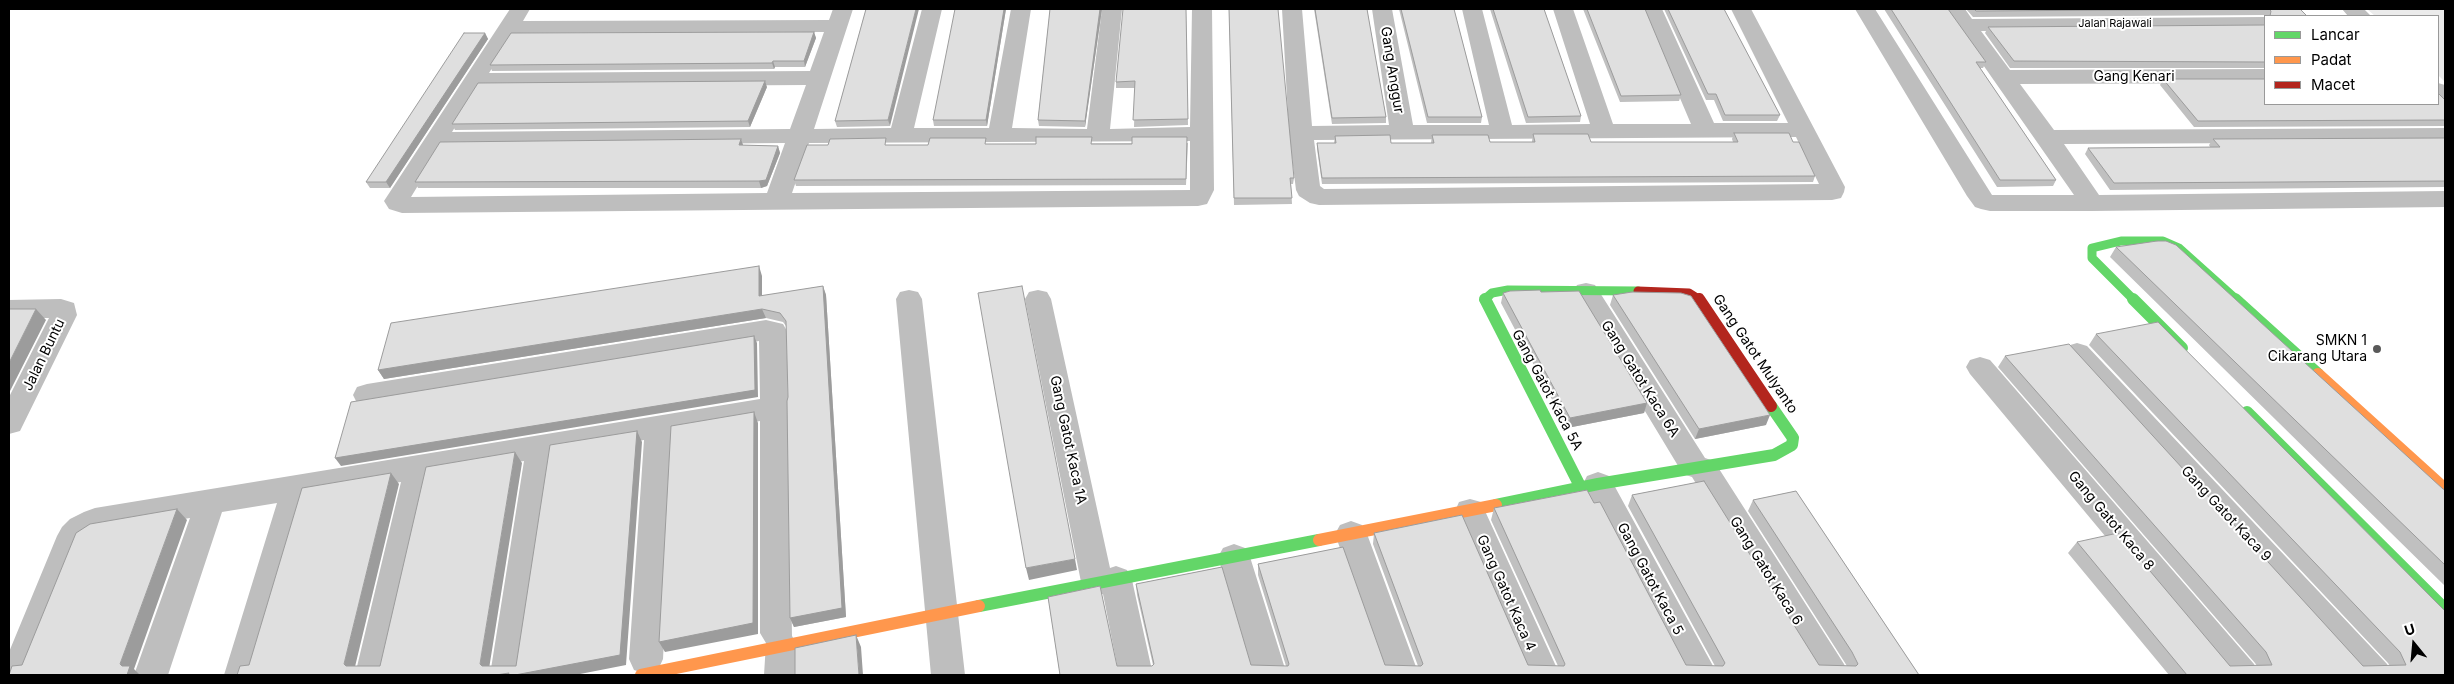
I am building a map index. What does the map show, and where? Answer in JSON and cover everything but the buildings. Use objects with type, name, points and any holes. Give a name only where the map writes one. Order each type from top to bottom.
[{"type":"street","points":[[901,135],[932,9]]},
{"type":"street","points":[[999,136],[1021,9]]},
{"type":"street","points":[[1098,136],[1112,9]]},
{"type":"street","points":[[776,201],[840,17],[514,18],[396,200],[402,205],[1192,199],[1201,195],[1202,190],[1202,9]]},
{"type":"street","points":[[1292,9],[1301,133],[1308,190],[1319,197],[1832,192],[1833,187],[1742,9]]},
{"type":"street","name":"Gang Anggur","points":[[1382,9],[1402,132]]},
{"type":"street","points":[[1472,9],[1502,131]]},
{"type":"street","points":[[1563,9],[1604,131]]},
{"type":"street","points":[[1652,9],[1705,129]]},
{"type":"street","points":[[1865,9],[1979,196],[1984,201],[1990,203],[2445,199]]},
{"type":"street","points":[[1960,17],[2092,203]]},
{"type":"street","name":"Jalan Rajawali","points":[[1960,17],[2264,23]]},
{"type":"street","name":"Gang Kenari","points":[[2003,77],[2264,76]]},
{"type":"street","points":[[475,80],[818,78]]},
{"type":"street","points":[[1301,133],[1705,129],[1803,130]]},
{"type":"street","points":[[435,140],[1203,134]]},
{"type":"street","points":[[2047,137],[2445,135]]},
{"type":"street","points":[[2193,359],[2092,258],[2092,248],[2098,245],[2121,241],[2150,240],[2163,241],[2180,248],[2445,489]]},
{"type":"street","name":"Gang Gatot Kaca 5A","points":[[1586,292],[1508,290],[1487,296],[1484,300],[1590,486]]},
{"type":"street","name":"Gang Gatot Kaca 6A","points":[[1586,292],[1700,467]]},
{"type":"street","name":"Gang Gatot Mulyanto","points":[[1586,292],[1678,292],[1689,293],[1698,298],[1793,438],[1792,445],[1774,455],[1700,467]]},
{"type":"street","points":[[909,298],[948,675]]},
{"type":"street","name":"Gang Gatot Kaca 1A","points":[[1038,299],[1107,581],[1136,675]]},
{"type":"street","name":"Jalan Buntu","points":[[9,309],[62,308],[64,310],[64,315],[10,423]]},
{"type":"street","points":[[367,395],[771,330],[775,335],[780,652]]},
{"type":"street","name":"Gang Gatot Kaca 9","points":[[2077,353],[2375,675]]},
{"type":"street","name":"Gang Gatot Kaca 8","points":[[1980,367],[2242,675]]},
{"type":"street","points":[[2235,401],[2445,609]]},
{"type":"street","points":[[16,675],[73,536],[81,528],[95,521],[776,408]]},
{"type":"street","points":[[660,427],[643,667],[780,652],[941,613],[1234,558],[1590,486],[1700,467]]},
{"type":"street","points":[[507,675],[541,447]]},
{"type":"street","name":"Gang Gatot Kaca 6","points":[[1700,467],[1832,675]]},
{"type":"street","points":[[372,675],[419,468]]},
{"type":"street","name":"Gang Gatot Kaca 5","points":[[1590,486],[1701,675]]},
{"type":"street","points":[[241,675],[296,489]]},
{"type":"street","points":[[151,675],[210,503]]},
{"type":"street","name":"Gang Gatot Kaca 4","points":[[1470,511],[1543,675]]},
{"type":"street","points":[[1350,534],[1402,675]]},
{"type":"street","points":[[1234,558],[1270,675]]},
{"type":"shaded area","points":[[2367,9],[2445,9],[2445,82],[2439,76],[2439,15],[2374,15]]},
{"type":"traffic: fast","points":[[2182,348],[2092,258],[2092,248],[2121,241],[2150,240],[2163,241],[2179,248],[2318,374]]},
{"type":"traffic: fast","points":[[1581,488],[1484,300],[1492,293],[1508,290],[1638,291]]},
{"type":"traffic: fast","points":[[1496,505],[1598,484],[1774,455],[1792,445],[1793,438],[1771,406]]},
{"type":"traffic: fast","points":[[2247,412],[2445,609]]},
{"type":"traffic: fast","points":[[979,606],[1319,540]]},
{"type":"traffic: slow","points":[[2318,374],[2445,489]]},
{"type":"traffic: slow","points":[[1319,540],[1496,505]]},
{"type":"traffic: slow","points":[[641,675],[979,606]]},
{"type":"traffic: jam","points":[[1638,291],[1689,293],[1698,298],[1771,406]]},
{"type":"place","name":"SMKN 1 Cikarang Utara","points":[[2377,349]]}]
